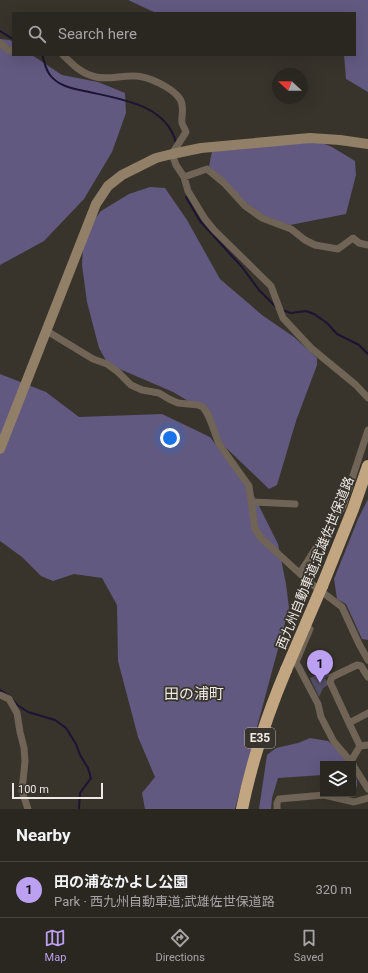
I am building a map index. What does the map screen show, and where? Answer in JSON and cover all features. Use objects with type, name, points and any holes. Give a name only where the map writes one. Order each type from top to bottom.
[{"type":"highway","name":"西九州自動車道;武雄佐世保道路","points":[[242,809],[249,775],[262,730],[286,670],[323,590],[368,466]]},
{"type":"highway","name":"西九州自動車道;武雄佐世保道路","points":[[249,809],[254,776],[274,704],[286,670]]},
{"type":"street","points":[[0,43],[8,50],[12,51]]},
{"type":"street","points":[[64,56],[84,73],[94,77],[106,79],[135,76],[146,78],[175,93],[182,104],[182,123],[186,132],[172,154]]},
{"type":"street","points":[[0,449],[96,204],[108,186],[122,175],[156,158],[201,148],[310,138],[368,144]]},
{"type":"street","points":[[172,154],[176,165],[184,177],[188,191],[205,219],[214,230],[271,286],[283,318],[311,348],[356,385],[368,398]]},
{"type":"street","points":[[184,177],[207,170],[224,183],[245,206],[255,213],[279,225],[291,229],[305,240],[315,245],[338,250],[354,238],[359,242],[368,245]]},
{"type":"street","points":[[47,331],[82,353],[107,364],[118,372],[131,385],[142,390],[159,393],[169,400],[178,403],[203,407],[208,414],[219,444],[249,486],[255,529],[261,538],[300,573],[323,590],[342,607],[358,644],[368,660]]},
{"type":"street","points":[[300,573],[343,506],[368,430]]},
{"type":"street","points":[[252,502],[295,504]]},
{"type":"street","points":[[323,590],[296,662],[318,704],[321,717],[334,742],[350,761]]},
{"type":"street","points":[[360,746],[330,682],[332,677],[357,665],[361,666],[368,677]]},
{"type":"street","points":[[0,694],[9,700],[16,713],[24,748],[25,761],[22,791],[28,809]]},
{"type":"street","points":[[349,723],[368,713]]},
{"type":"street","points":[[360,746],[368,744]]},
{"type":"street","points":[[353,761],[360,746]]},
{"type":"street","points":[[356,768],[366,781],[368,789]]},
{"type":"street","points":[[277,809],[279,799],[324,795],[354,802],[368,798]]},
{"type":"shaded area","points":[[128,0],[368,0],[368,92],[346,79],[344,56],[356,56],[356,12],[154,12]]},
{"type":"shaded area","points":[[0,39],[12,41],[12,56],[34,56],[62,75],[98,82],[125,93],[126,113],[112,152],[84,199],[44,241],[0,265]]},
{"type":"shaded area","points":[[300,134],[332,147],[355,161],[356,175],[346,214],[290,225],[261,216],[214,174],[209,166],[212,151]]},
{"type":"shaded area","points":[[150,187],[165,188],[187,220],[220,279],[262,315],[294,337],[317,358],[317,365],[296,421],[277,485],[269,489],[216,438],[200,408],[173,392],[108,364],[99,348],[87,302],[82,265],[86,230],[101,211],[129,194]]},
{"type":"shaded area","points":[[0,374],[46,392],[79,417],[162,414],[210,437],[254,496],[278,544],[289,608],[235,809],[145,809],[142,793],[155,777],[138,737],[118,661],[117,605],[102,578],[74,574],[53,581],[41,576],[22,557],[0,541]]},
{"type":"shaded area","points":[[368,499],[368,640],[362,639],[346,604],[337,599],[334,579],[358,519]]},
{"type":"shaded area","points":[[327,670],[330,675],[325,678],[328,685],[323,688],[319,697],[310,678]]},
{"type":"shaded area","points":[[310,738],[328,741],[342,754],[346,761],[320,761],[320,775],[278,778],[272,798],[271,809],[259,809],[267,755],[276,748],[298,743]]},
{"type":"waterway","points":[[0,31],[12,38]]},
{"type":"waterway","points":[[42,56],[48,73],[63,85],[128,101],[153,112],[163,120],[171,130],[176,143]]},
{"type":"waterway","points":[[186,197],[200,221],[242,267],[259,290],[276,307]]},
{"type":"waterway","points":[[282,310],[291,313],[306,311],[314,314],[327,323],[337,334],[359,345],[368,354]]},
{"type":"waterway","points":[[0,690],[9,696]]},
{"type":"waterway","points":[[12,699],[17,705],[28,712],[55,720],[66,728],[76,744],[80,755],[88,768],[91,778],[80,793],[79,809]]},
{"type":"place","name":"田の浦なかよし公園","points":[[320,683]]},
{"type":"district","name":"田の浦町","points":[[194,694]]}]
